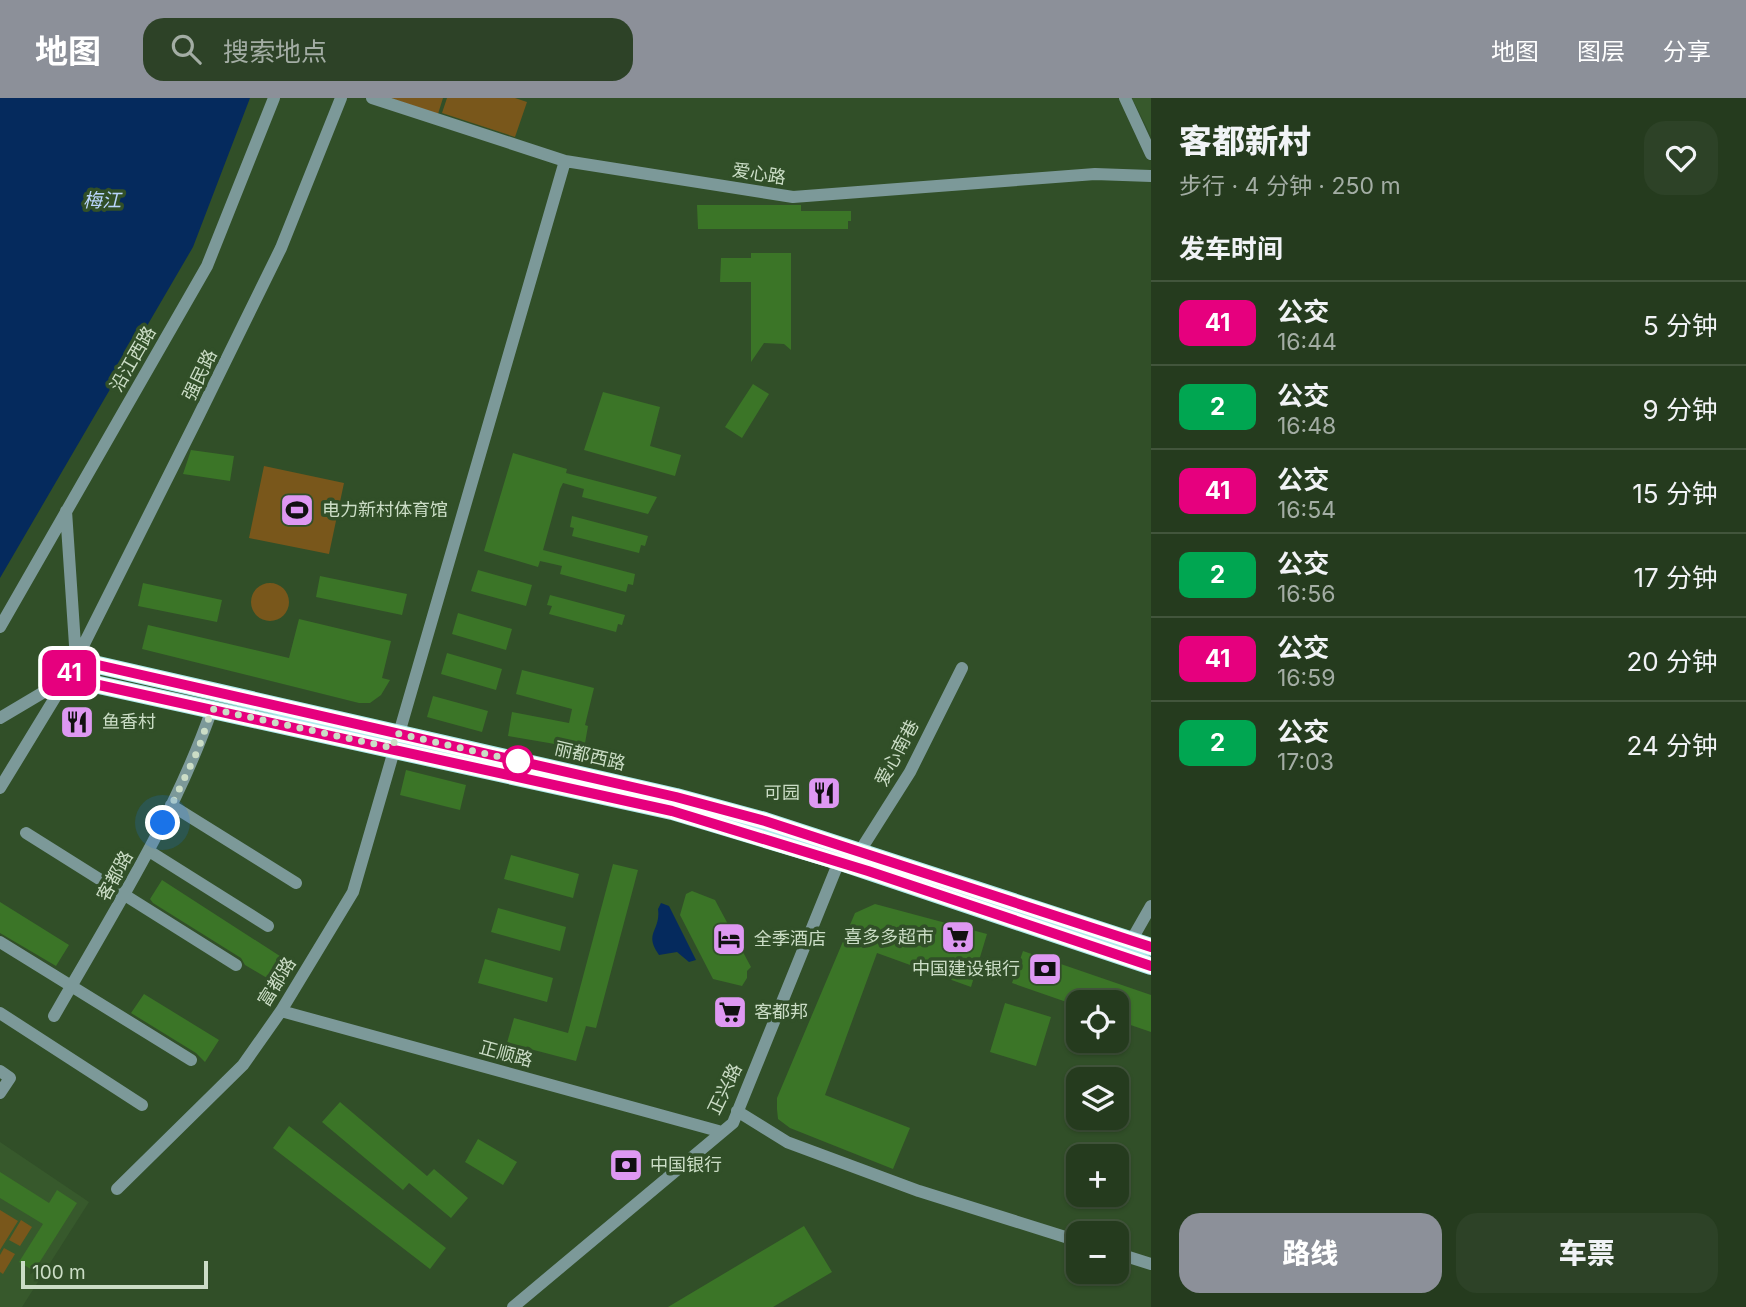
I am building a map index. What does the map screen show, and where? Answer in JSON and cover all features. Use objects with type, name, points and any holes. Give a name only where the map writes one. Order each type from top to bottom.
[{"type":"main road","name":"丽都西路","points":[[76,660],[848,853],[1127,947],[1151,965]]},
{"type":"main road","name":"丽都西路","points":[[67,678],[212,709],[394,741]]},
{"type":"main road","name":"丽都西路","points":[[1127,947],[1151,947]]},
{"type":"street","name":"沿江西路","points":[[0,627],[207,266],[274,98]]},
{"type":"street","name":"强民路","points":[[0,789],[67,678],[281,248],[341,98]]},
{"type":"street","name":"爱心路","points":[[372,98],[565,161],[793,197],[1095,174],[1151,176]]},
{"type":"street","points":[[1125,98],[1151,154]]},
{"type":"street","name":"富都路","points":[[117,1189],[243,1065],[281,1010],[353,892],[394,741],[565,161]]},
{"type":"street","points":[[66,509],[76,660]]},
{"type":"street","name":"爱心南巷","points":[[848,853],[910,772],[962,668]]},
{"type":"street","points":[[0,718],[67,678]]},
{"type":"street","name":"客都路","points":[[54,1016],[149,851],[198,750],[212,709]]},
{"type":"street","points":[[170,804],[296,883]]},
{"type":"street","points":[[26,833],[236,965]]},
{"type":"street","points":[[149,851],[268,926]]},
{"type":"street","name":"正兴路","points":[[513,1307],[733,1123],[848,853]]},
{"type":"street","points":[[1127,947],[1151,906]]},
{"type":"street","points":[[0,942],[191,1060]]},
{"type":"street","name":"正顺路","points":[[281,1010],[722,1132]]},
{"type":"street","points":[[0,1013],[142,1105]]},
{"type":"street","points":[[0,1093],[5,1075]]},
{"type":"street","points":[[737,1111],[787,1142],[919,1191],[1066,1237]]},
{"type":"street","points":[[1129,1257],[1151,1264]]},
{"type":"shaded area","points":[[390,98],[443,98],[438,114]]},
{"type":"shaded area","points":[[447,98],[515,98],[527,102],[515,137],[442,113]]},
{"type":"shaded area","points":[[1132,98],[1151,98],[1151,136]]},
{"type":"shaded area","name":"电力新村体育馆","points":[[264,466],[344,483],[329,554],[249,538]]},
{"type":"shaded area","points":[[270,583],[283,589],[289,602],[283,615],[270,621],[257,615],[251,602],[257,589]]},
{"type":"shaded area","points":[[0,1142],[89,1202],[22,1307],[0,1307]]},
{"type":"shaded area","points":[[0,1210],[18,1221],[0,1250]]},
{"type":"shaded area","points":[[21,1220],[32,1227],[20,1246],[9,1240]]},
{"type":"shaded area","points":[[4,1248],[15,1254],[3,1274],[0,1272],[0,1255]]},
{"type":"water","name":"梅江","points":[[0,98],[250,98],[193,247],[0,578]]},
{"type":"water","points":[[661,903],[669,906],[696,960],[689,962],[677,952],[659,955],[654,948],[652,937]]},
{"type":"building","points":[[697,205],[801,205],[801,211],[851,211],[851,221],[848,221],[848,229],[698,229]]},
{"type":"building","points":[[751,253],[791,253],[791,350],[784,344],[764,343],[751,362],[751,282],[720,282],[721,258],[751,258]]},
{"type":"building","points":[[753,384],[769,394],[742,438],[725,427]]},
{"type":"building","points":[[603,392],[660,407],[650,446],[681,455],[675,476],[584,450]]},
{"type":"building","points":[[191,450],[234,456],[230,481],[183,474]]},
{"type":"building","points":[[513,453],[567,469],[566,473],[657,497],[648,514],[582,497],[584,489],[563,483],[560,489],[543,550],[635,574],[633,585],[628,584],[626,592],[560,574],[562,566],[540,561],[538,567],[484,551]]},
{"type":"building","points":[[572,516],[648,536],[645,546],[641,545],[639,553],[572,536]]},
{"type":"building","points":[[478,570],[532,585],[526,606],[471,591]]},
{"type":"building","points":[[320,576],[407,594],[402,615],[316,597]]},
{"type":"building","points":[[143,583],[222,600],[217,622],[138,606]]},
{"type":"building","points":[[550,595],[625,615],[622,625],[618,624],[616,632],[549,614],[552,606],[547,605]]},
{"type":"building","points":[[458,613],[512,629],[506,650],[452,634]]},
{"type":"building","points":[[299,619],[391,641],[382,678],[390,680],[381,695],[370,703],[359,703],[142,649],[148,625],[289,658]]},
{"type":"building","points":[[447,653],[502,669],[496,690],[441,674]]},
{"type":"building","points":[[522,670],[594,688],[585,725],[588,726],[584,749],[508,736],[512,712],[569,723],[572,709],[516,694]]},
{"type":"building","points":[[433,696],[488,711],[482,732],[427,717]]},
{"type":"building","points":[[406,770],[466,785],[460,810],[400,795]]},
{"type":"building","points":[[511,855],[579,874],[573,898],[504,879]]},
{"type":"building","points":[[613,864],[638,870],[596,1028],[586,1026],[576,1061],[507,1043],[514,1018],[568,1033]]},
{"type":"building","points":[[162,880],[286,960],[274,979],[268,975],[267,978],[245,965],[241,958],[153,903],[150,899]]},
{"type":"building","points":[[692,891],[715,900],[751,967],[742,986],[713,979],[680,915],[686,894]]},
{"type":"building","points":[[0,902],[69,945],[56,966],[0,933]]},
{"type":"building","points":[[875,904],[987,934],[971,987],[877,953],[825,1095],[910,1128],[893,1169],[790,1128],[778,1119],[777,1109],[777,1098],[855,913]]},
{"type":"building","points":[[498,908],[566,927],[560,951],[491,932]]},
{"type":"building","points":[[1023,951],[1151,995],[1151,1032],[1129,1024],[1129,990],[1066,990],[1066,1002],[1012,983]]},
{"type":"building","points":[[485,959],[553,978],[547,1002],[478,983]]},
{"type":"building","points":[[144,994],[219,1040],[205,1062],[196,1053],[131,1013]]},
{"type":"building","points":[[1005,1003],[1051,1017],[1036,1066],[990,1052]]},
{"type":"building","points":[[340,1102],[427,1176],[434,1169],[468,1198],[451,1218],[409,1183],[403,1190],[322,1122]]},
{"type":"building","points":[[289,1126],[446,1248],[430,1269],[273,1148]]},
{"type":"building","points":[[478,1139],[517,1162],[503,1185],[465,1162]]},
{"type":"building","points":[[0,1172],[49,1203],[57,1190],[77,1203],[34,1271],[19,1262],[43,1224],[0,1198]]},
{"type":"building","points":[[804,1226],[832,1272],[773,1307],[668,1307]]},
{"type":"bus line","name":"41","points":[[1151,947],[873,855],[765,821],[676,797],[216,695],[76,660],[67,678],[672,811],[868,871],[1096,945],[1151,966]]},
{"type":"place","name":"电力新村体育馆","points":[[297,510]]},
{"type":"place","name":"鱼香村","points":[[77,722]]},
{"type":"place","name":"可园","points":[[824,793]]},
{"type":"place","name":"喜多多超市","points":[[958,937]]},
{"type":"place","name":"全季酒店","points":[[729,939]]},
{"type":"place","name":"中国建设银行","points":[[1045,969]]},
{"type":"place","name":"客都邦","points":[[730,1012]]},
{"type":"place","name":"中国银行","points":[[626,1165]]},
{"type":"route","points":[[163,823],[198,750],[212,709],[393,748],[396,733],[526,763],[518,761]]}]
